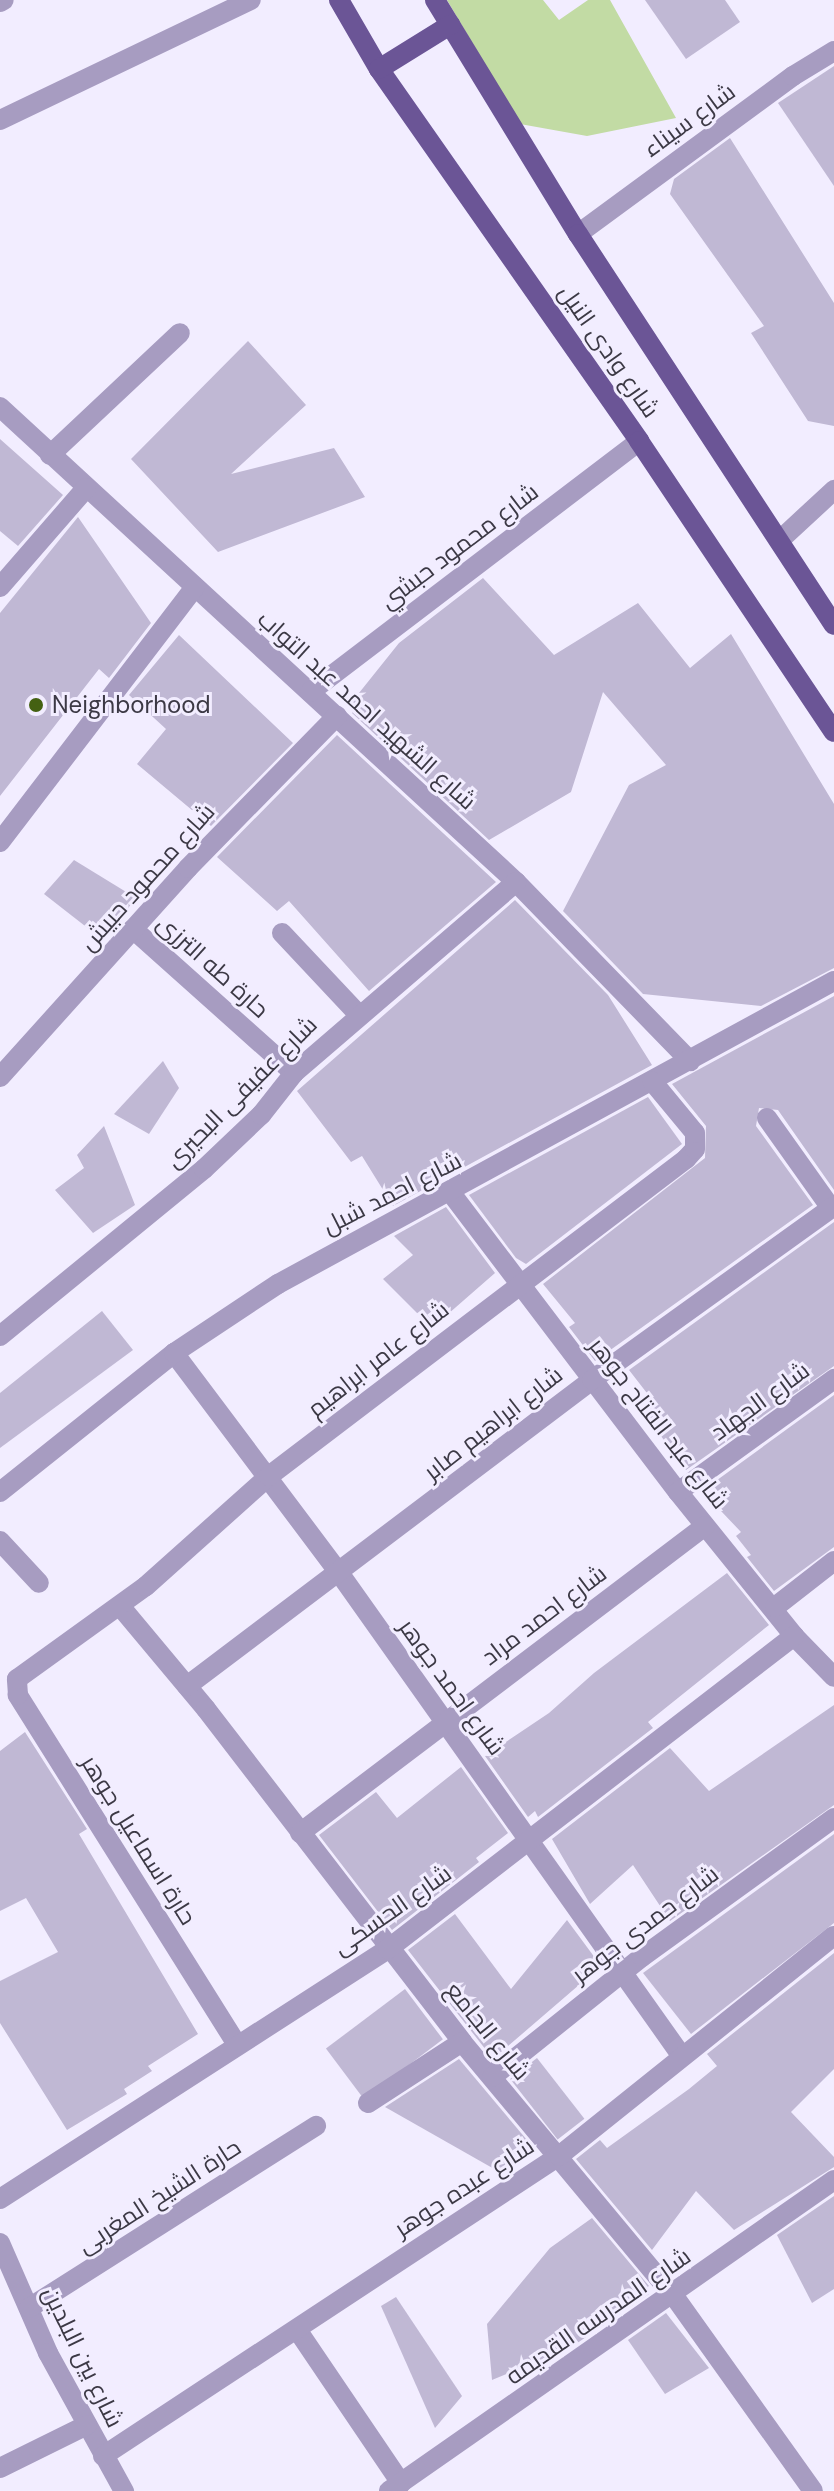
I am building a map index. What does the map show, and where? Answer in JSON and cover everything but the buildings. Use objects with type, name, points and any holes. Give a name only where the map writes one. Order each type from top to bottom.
[{"type":"main road","name":"شارع وادى النيل","points":[[339,0],[379,69],[639,441],[834,732]]},
{"type":"main road","name":"شارع وادى النيل","points":[[435,0],[578,234],[834,625]]},
{"type":"main road","points":[[379,69],[450,25]]},
{"type":"street","points":[[0,120],[251,0]]},
{"type":"street","name":"شارع سيناء","points":[[578,234],[793,76],[834,51]]},
{"type":"street","points":[[50,455],[180,333]]},
{"type":"street","name":"شارع الشهيد احمد عبد التواب","points":[[0,407],[516,882],[690,1061]]},
{"type":"street","name":"شارع محمود حبشي","points":[[310,692],[639,441]]},
{"type":"street","points":[[0,587],[86,488]]},
{"type":"street","points":[[780,540],[834,490]]},
{"type":"street","points":[[0,842],[195,587]]},
{"type":"street","name":"شارع محمود حبيش","points":[[0,1077],[133,929],[337,716]]},
{"type":"street","name":"شارع عفيفى البحيرى","points":[[0,1336],[204,1169],[261,1115],[294,1073],[358,1014],[516,882]]},
{"type":"street","name":"حارة طه الترزى","points":[[133,929],[294,1073]]},
{"type":"street","points":[[282,933],[358,1014]]},
{"type":"street","name":"شارع احمد شبل","points":[[0,1492],[174,1353],[278,1284],[451,1193],[834,981]]},
{"type":"street","name":"شارع عامر ابراهيم","points":[[31,1665],[120,1606],[269,1476],[695,1149],[695,1133],[652,1081]]},
{"type":"street","points":[[767,1118],[832,1207]]},
{"type":"street","name":"شارع عبد الفتاح جوهر","points":[[451,1193],[678,1492],[775,1607],[794,1636],[834,1677]]},
{"type":"street","name":"شارع ابراهيم صابر","points":[[187,1686],[340,1574],[592,1380],[832,1207]]},
{"type":"street","name":"شارع احمد جوهر","points":[[174,1353],[340,1574],[681,2055]]},
{"type":"street","name":"شارع الجهاد","points":[[678,1492],[834,1379]]},
{"type":"street","name":"شارع احمد مراد","points":[[300,1833],[705,1526]]},
{"type":"street","points":[[0,1541],[39,1583]]},
{"type":"street","points":[[775,1607],[834,1561]]},
{"type":"street","name":"شارع الجامع","points":[[120,1606],[187,1686],[462,2042],[674,2296],[813,2491]]},
{"type":"street","name":"شارع الحسكى","points":[[0,2199],[236,2043],[388,1949],[794,1636]]},
{"type":"street","name":"حارة اسماعيل جوهر","points":[[31,1665],[17,1679],[18,1695],[236,2043]]},
{"type":"street","name":"شارع حمدى جوهر","points":[[492,2077],[624,1971],[834,1818]]},
{"type":"street","name":"شارع عبده جوهر","points":[[103,2456],[298,2331],[559,2156],[681,2055],[834,1936]]},
{"type":"street","points":[[368,2103],[462,2042]]},
{"type":"street","name":"حارة الشيخ المغربى","points":[[29,2308],[316,2126]]},
{"type":"street","name":"شارع المدرسه القديمه","points":[[395,2487],[674,2296],[834,2180]]},
{"type":"street","name":"شارع بين البلدين","points":[[0,2243],[87,2425],[124,2491]]},
{"type":"street","points":[[298,2331],[395,2487]]},
{"type":"street","points":[[0,2468],[87,2425]]},
{"type":"green space","points":[[447,0],[543,0],[559,20],[588,0],[610,0],[676,118],[587,136],[520,124]]},
{"type":"place","name":"Neighborhood","points":[[36,705]]}]
